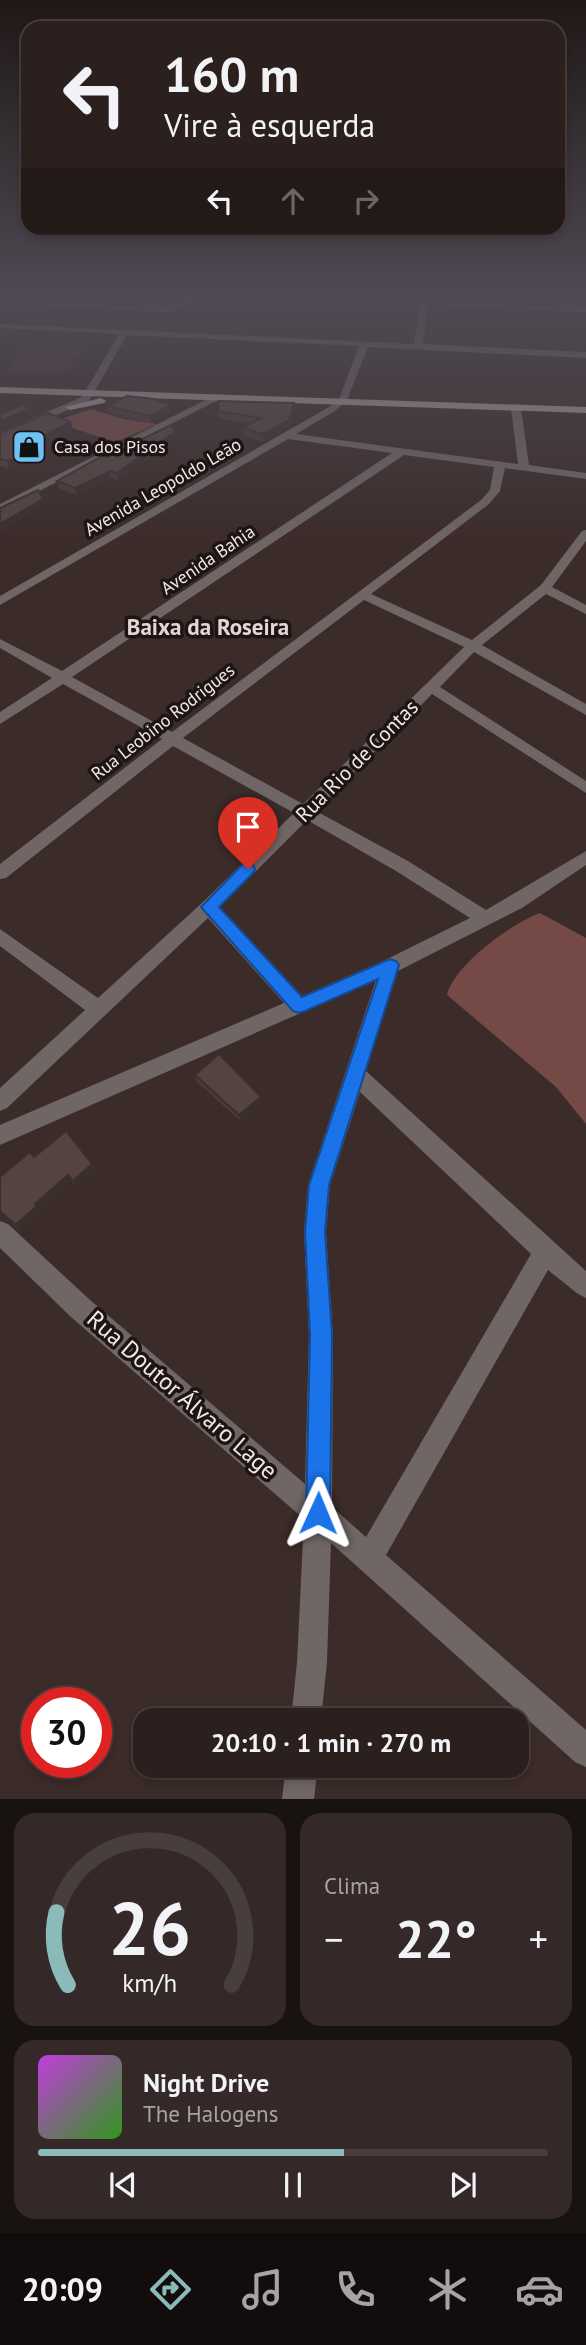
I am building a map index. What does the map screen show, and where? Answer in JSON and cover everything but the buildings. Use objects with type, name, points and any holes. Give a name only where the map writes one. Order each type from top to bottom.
[{"type":"main road","points":[[0,390],[586,410]]},
{"type":"main road","points":[[27,391],[55,404]]},
{"type":"main road","points":[[70,407],[129,395]]},
{"type":"street","points":[[0,436],[70,407],[91,394],[97,384]]},
{"type":"street","points":[[342,401],[349,384]]},
{"type":"street","points":[[41,417],[63,393]]},
{"type":"street","points":[[0,508],[217,397]]},
{"type":"street","name":"Avenida Leopoldo Leão","points":[[0,601],[288,436],[342,401]]},
{"type":"street","points":[[516,408],[524,468]]},
{"type":"street","points":[[288,436],[586,476]]},
{"type":"street","name":"Avenida Bahia","points":[[0,719],[401,452]]},
{"type":"street","name":"Rua Leobino Rodrigues","points":[[0,873],[361,594],[485,502],[495,491],[500,465]]},
{"type":"street","name":"Rua Rio de Contas","points":[[0,1101],[209,907],[472,646],[545,588],[586,533]]},
{"type":"street","points":[[545,588],[586,610]]},
{"type":"street","points":[[361,594],[472,646],[586,710]]},
{"type":"street","points":[[0,643],[457,899],[484,919]]},
{"type":"street","points":[[431,687],[586,788]]},
{"type":"street","points":[[0,1135],[390,965],[516,903],[582,864]]},
{"type":"street","points":[[209,907],[299,1006]]},
{"type":"street","points":[[0,936],[98,1009]]},
{"type":"street","points":[[307,1708],[312,1662],[318,1513],[321,1335],[315,1232],[319,1185],[357,1076],[390,965]]},
{"type":"street","points":[[357,1076],[586,1286]]},
{"type":"street","name":"Rua Doutor Álvaro Lage","points":[[0,1232],[80,1308],[318,1513],[586,1751]]},
{"type":"street","points":[[369,1558],[545,1251]]},
{"type":"street","points":[[298,1799],[301,1778]]},
{"type":"shaded area","points":[[91,409],[124,419],[157,424],[116,442],[53,422]]},
{"type":"shaded area","points":[[540,913],[586,938],[586,1124],[556,1087],[447,995],[461,971],[486,946]]},
{"type":"place","name":"Casa dos Pisos","points":[[29,447]]},
{"type":"district","name":"Baixa da Roseira","points":[[208,627]]},
{"type":"route","points":[[248,869],[209,907],[299,1006],[390,965],[357,1076],[319,1185],[315,1232],[321,1335],[318,1513]]}]
